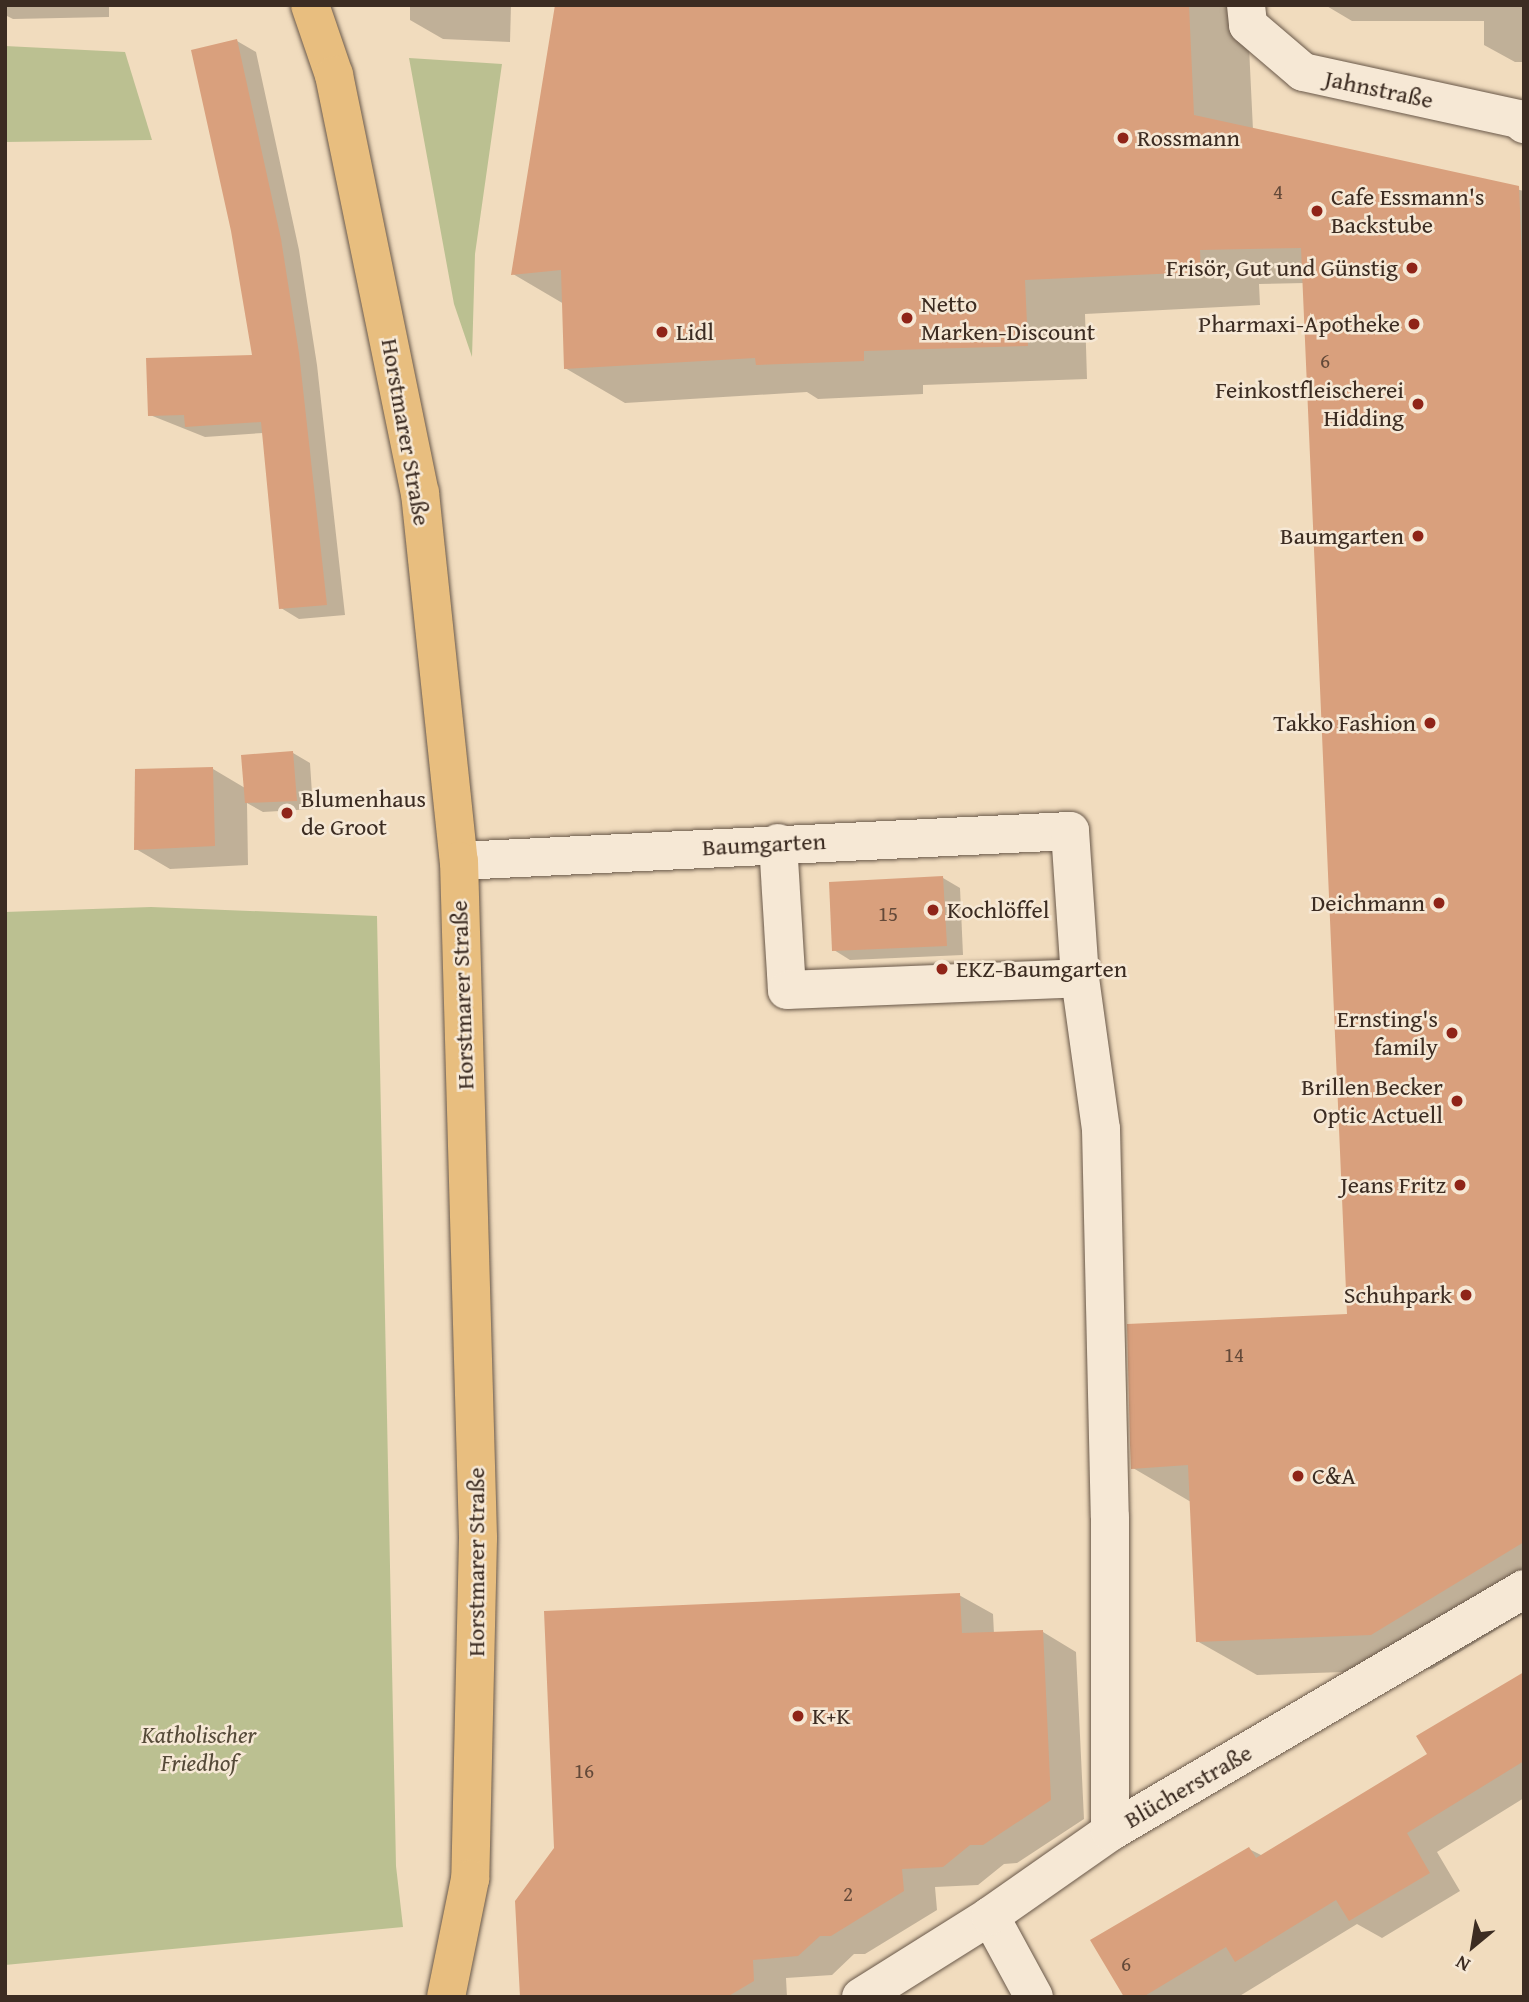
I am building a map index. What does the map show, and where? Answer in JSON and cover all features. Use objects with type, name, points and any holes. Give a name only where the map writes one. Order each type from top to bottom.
[{"type":"main road","name":"Horstmarer Straße","points":[[310,5],[334,75],[421,493],[458,861],[478,1538],[470,1879],[446,1997]]},
{"type":"street","name":"Jahnstraße","points":[[1247,15],[1303,72],[1518,119],[1524,124]]},
{"type":"street","name":"Baumgarten","points":[[458,861],[778,843],[1070,831],[1080,978]]},
{"type":"street","points":[[778,843],[787,990],[1080,978],[1101,1129],[1110,1517],[1110,1832]]},
{"type":"street","name":"Blücherstraße","points":[[861,1997],[990,1916],[1110,1832],[1524,1589]]},
{"type":"street","points":[[990,1916],[1034,1997]]},
{"type":"green space","points":[[5,46],[125,52],[152,140],[5,142]]},
{"type":"green space","points":[[409,58],[502,64],[475,254],[472,357],[454,304]]},
{"type":"green space","name":"Katholischer Friedhof","points":[[151,907],[377,916],[396,1866],[403,1927],[5,1965],[5,912]]},
{"type":"building","points":[[555,5],[1189,5],[1194,115],[1519,186],[1524,310],[1524,1542],[1371,1635],[1196,1642],[1188,1465],[1131,1469],[1127,1324],[1347,1314],[1301,248],[1200,250],[1201,272],[1025,280],[1028,346],[864,351],[864,361],[756,365],[755,358],[564,369],[561,270],[511,275]]},
{"type":"building","points":[[237,39],[281,239],[299,353],[327,605],[279,609],[261,422],[185,427],[184,415],[148,416],[146,358],[252,355],[231,231],[191,50]]},
{"type":"building","points":[[293,751],[297,801],[245,803],[241,755]]},
{"type":"building","points":[[213,767],[215,846],[134,850],[135,769]]},
{"type":"building","points":[[943,876],[947,946],[832,951],[829,882]]},
{"type":"building","name":"K+K","points":[[960,1593],[962,1633],[1043,1630],[1051,1800],[983,1845],[970,1845],[943,1867],[902,1869],[904,1891],[831,1936],[820,1936],[798,1956],[753,1960],[754,1981],[727,1997],[520,1997],[515,1901],[554,1848],[544,1611]]},
{"type":"building","points":[[1524,1672],[1524,1761],[1407,1833],[1430,1873],[1349,1921],[1336,1900],[1235,1962],[1226,1947],[1143,1997],[1124,1997],[1090,1940],[1249,1847],[1256,1858],[1427,1754],[1416,1736]]},
{"type":"place","name":"Rossmann","points":[[1123,138]]},
{"type":"place","name":"Cafe Essmann's Backstube","points":[[1317,211]]},
{"type":"place","name":"Frisör, Gut und Günstig","points":[[1412,268]]},
{"type":"place","name":"Netto Marken-Discount","points":[[907,318]]},
{"type":"place","name":"Pharmaxi-Apotheke","points":[[1414,324]]},
{"type":"place","name":"Lidl","points":[[662,332]]},
{"type":"place","name":"Feinkostfleischerei Hidding","points":[[1418,404]]},
{"type":"place","name":"Baumgarten","points":[[1418,536]]},
{"type":"place","name":"Takko Fashion","points":[[1430,723]]},
{"type":"place","name":"Blumenhaus de Groot","points":[[287,813]]},
{"type":"place","name":"Deichmann","points":[[1439,903]]},
{"type":"place","name":"Kochlöffel","points":[[933,910]]},
{"type":"place","name":"EKZ-Baumgarten","points":[[942,969]]},
{"type":"place","name":"Ernsting's family","points":[[1452,1033]]},
{"type":"place","name":"Brillen Becker Optic Actuell","points":[[1457,1101]]},
{"type":"place","name":"Jeans Fritz","points":[[1460,1185]]},
{"type":"place","name":"Schuhpark","points":[[1466,1295]]},
{"type":"place","name":"C&A","points":[[1298,1476]]},
{"type":"place","name":"K+K","points":[[798,1716]]}]
